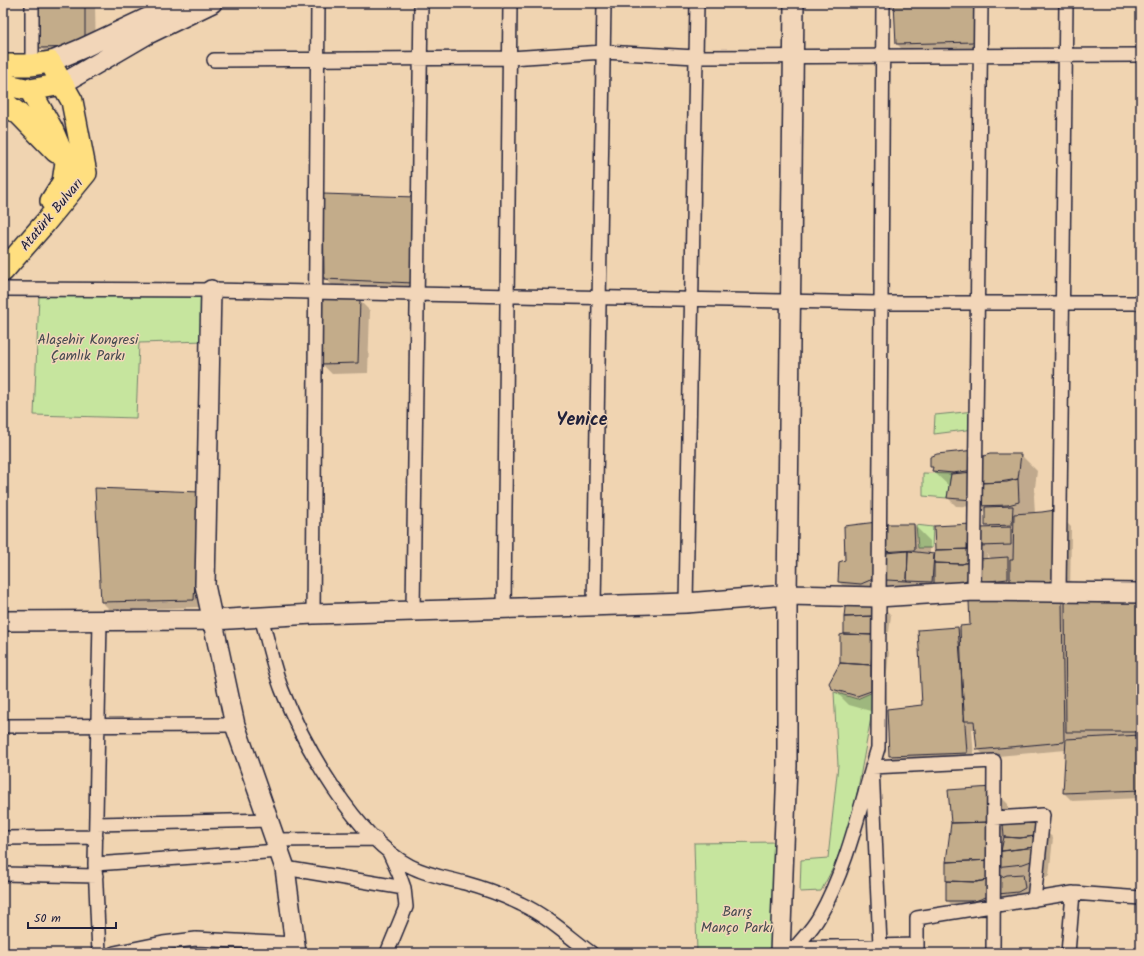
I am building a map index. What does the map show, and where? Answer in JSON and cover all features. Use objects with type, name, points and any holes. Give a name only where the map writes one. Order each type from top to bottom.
[{"type":"main road","points":[[3,65],[41,63],[30,90]]},
{"type":"main road","name":"Atatürk Bulvarı","points":[[3,271],[45,223],[86,172],[72,101],[62,84],[41,63]]},
{"type":"main road","points":[[3,84],[30,90],[62,84]]},
{"type":"main road","name":"Atatürk Bulvarı","points":[[3,252],[54,199],[63,182],[66,162],[52,129],[30,90]]},
{"type":"main road","name":"Atatürk Bulvarı","points":[[3,102],[18,114],[66,162]]},
{"type":"street","points":[[32,3],[41,63],[81,49],[172,4]]},
{"type":"street","points":[[62,84],[146,35],[212,3]]},
{"type":"street","points":[[313,614],[318,3]]},
{"type":"street","points":[[413,611],[420,3]]},
{"type":"street","points":[[504,608],[510,3]]},
{"type":"street","points":[[594,606],[604,3]]},
{"type":"street","points":[[686,603],[697,3]]},
{"type":"street","points":[[785,950],[787,595],[794,3]]},
{"type":"street","points":[[785,950],[819,918],[838,878],[854,834],[878,748],[877,696],[879,648],[880,303],[884,3]]},
{"type":"street","points":[[974,591],[981,3]]},
{"type":"street","points":[[1060,592],[1066,3]]},
{"type":"street","points":[[214,60],[510,58],[604,52],[696,57],[1141,56]]},
{"type":"street","points":[[3,289],[211,290],[880,303],[1141,303]]},
{"type":"street","points":[[114,953],[163,943],[196,940],[296,948],[280,853],[235,725],[205,585],[211,290]]},
{"type":"street","points":[[3,621],[213,620],[313,614],[686,603],[787,595],[878,597],[974,591],[1141,593]]},
{"type":"street","points":[[261,617],[282,688],[299,731],[319,765],[347,806],[365,828],[388,851],[408,865],[427,874],[466,884],[522,904],[546,919],[576,948],[591,953]]},
{"type":"street","points":[[99,953],[96,830],[100,621]]},
{"type":"street","points":[[3,726],[235,725]]},
{"type":"street","points":[[872,767],[994,761],[993,953]]},
{"type":"street","points":[[872,767],[880,949]]},
{"type":"street","points":[[994,818],[1044,815],[1034,900]]},
{"type":"street","points":[[3,838],[96,830],[269,820]]},
{"type":"street","points":[[3,874],[96,870],[280,853],[376,839]]},
{"type":"street","points":[[387,953],[406,907],[404,888],[388,851]]},
{"type":"street","points":[[280,853],[404,888]]},
{"type":"street","points":[[785,950],[917,949],[917,918],[1073,893],[1141,898]]},
{"type":"street","points":[[1068,953],[1073,893]]},
{"type":"green space","name":"Alaşehir Kongresi Çamlık Parkı","points":[[205,294],[205,341],[139,343],[136,418],[34,415],[39,296]]},
{"type":"green space","points":[[975,411],[974,429],[934,434],[935,415]]},
{"type":"green space","points":[[923,473],[951,474],[947,498],[923,496]]},
{"type":"green space","points":[[916,525],[933,527],[932,548],[918,548]]},
{"type":"green space","points":[[834,692],[857,699],[873,692],[872,712],[852,821],[835,864],[821,891],[800,892],[801,860],[828,858],[838,765]]},
{"type":"green space","name":"Barış Manço Parkı","points":[[779,842],[776,953],[697,953],[694,843]]},
{"type":"building","points":[[38,3],[85,3],[85,47],[39,48]]},
{"type":"building","points":[[894,3],[975,3],[974,42],[896,44]]},
{"type":"building","points":[[323,194],[415,197],[413,283],[324,279]]},
{"type":"building","points":[[321,299],[360,299],[358,363],[320,364]]},
{"type":"building","points":[[975,450],[974,470],[953,473],[932,471],[933,467],[930,467],[930,457],[937,454]]},
{"type":"building","points":[[990,454],[1021,454],[1018,479],[978,483],[977,458]]},
{"type":"building","points":[[974,472],[973,500],[947,498],[951,474]]},
{"type":"building","points":[[1018,479],[1019,502],[1008,505],[977,506],[978,483],[1007,482]]},
{"type":"building","points":[[95,488],[200,492],[194,600],[101,602]]},
{"type":"building","points":[[1013,506],[1012,525],[985,526],[985,507]]},
{"type":"building","points":[[1055,510],[1054,580],[1043,583],[1010,583],[1010,560],[1013,560],[1014,514]]},
{"type":"building","points":[[877,522],[875,578],[861,584],[838,582],[839,562],[845,560],[844,526]]},
{"type":"building","points":[[880,524],[914,524],[915,550],[880,552]]},
{"type":"building","points":[[972,524],[972,549],[935,550],[934,526]]},
{"type":"building","points":[[1011,527],[1011,545],[979,546],[980,528]]},
{"type":"building","points":[[972,549],[972,561],[962,564],[934,563],[935,550]]},
{"type":"building","points":[[908,551],[934,554],[932,582],[907,581]]},
{"type":"building","points":[[908,551],[907,581],[886,580],[886,553]]},
{"type":"building","points":[[1008,557],[1008,579],[980,582],[979,559]]},
{"type":"building","points":[[972,561],[972,578],[961,582],[934,584],[934,563],[962,564]]},
{"type":"building","points":[[846,598],[876,598],[874,616],[844,617]]},
{"type":"building","points":[[1062,600],[1064,742],[977,750],[974,721],[963,721],[960,626],[970,625],[969,601]]},
{"type":"building","points":[[1141,601],[1141,732],[1066,732],[1065,602]]},
{"type":"building","points":[[874,616],[873,635],[844,634],[844,617]]},
{"type":"building","points":[[958,627],[967,753],[889,756],[887,709],[922,705],[918,630]]},
{"type":"building","points":[[840,635],[873,635],[871,665],[840,663]]},
{"type":"building","points":[[840,663],[871,665],[871,691],[857,696],[832,689],[829,683]]},
{"type":"building","points":[[1141,735],[1141,790],[1063,793],[1066,739]]},
{"type":"building","points":[[992,787],[992,822],[951,823],[948,790]]},
{"type":"building","points":[[1038,821],[1035,836],[1020,838],[1004,837],[1003,824]]},
{"type":"building","points":[[992,822],[991,860],[946,862],[951,823]]},
{"type":"building","points":[[1035,836],[1035,847],[1001,851],[1004,837],[1020,838]]},
{"type":"building","points":[[1035,847],[1034,860],[1023,864],[995,867],[995,852]]},
{"type":"building","points":[[991,860],[992,879],[976,882],[946,881],[946,862]]},
{"type":"building","points":[[1023,874],[1025,888],[1018,892],[998,894],[997,879],[1007,875]]},
{"type":"building","points":[[992,879],[992,895],[975,901],[946,901],[946,881],[976,882]]},
{"type":"district","name":"Yenice","points":[[582,419]]}]
